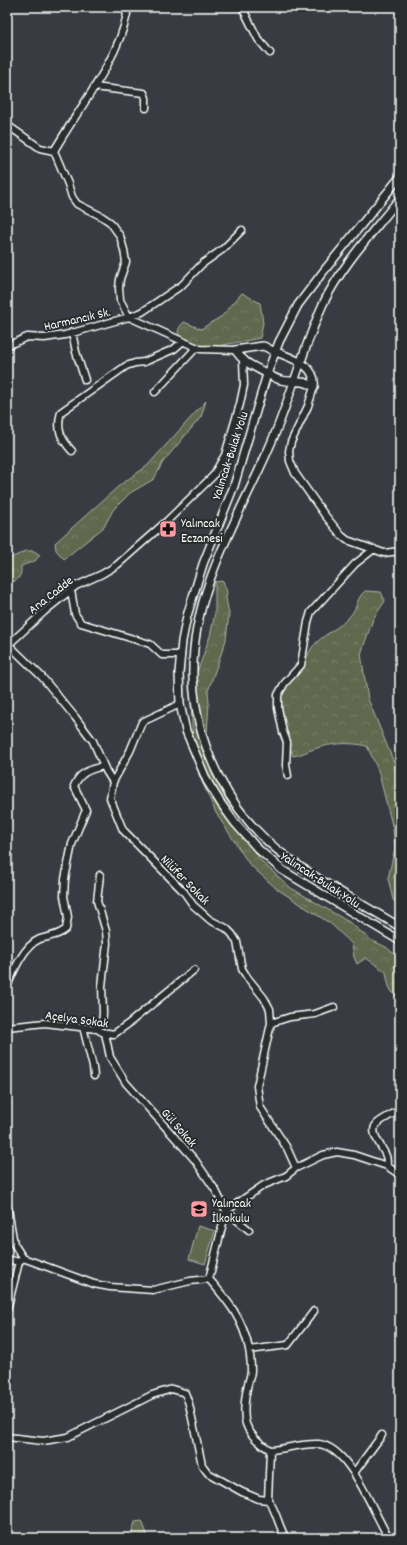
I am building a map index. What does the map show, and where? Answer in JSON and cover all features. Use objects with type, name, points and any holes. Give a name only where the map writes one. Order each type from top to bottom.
[{"type":"main road","name":"Yalıncak-Bulak Yolu","points":[[400,177],[349,238],[298,305],[275,352],[267,374],[234,486],[201,572],[187,616],[182,641],[179,673],[180,704],[186,731],[207,781],[222,805],[257,848],[282,870],[400,941]]},
{"type":"main road","name":"Yalıncak-Bulak Yolu","points":[[400,198],[347,264],[323,304],[300,362],[270,448],[248,491],[210,579],[195,638],[193,677],[195,701],[202,736],[211,763],[230,798],[255,829],[287,858],[400,927]]},
{"type":"main road","points":[[263,346],[275,352],[288,355],[300,362],[312,375],[315,382],[314,387],[308,383],[280,380],[267,374],[251,366],[243,360],[235,350],[263,346]]},
{"type":"street","points":[[54,151],[94,87],[124,29],[127,14],[123,7]]},
{"type":"street","points":[[242,7],[258,40],[270,53]]},
{"type":"street","points":[[94,87],[144,93],[146,98],[146,108]]},
{"type":"street","points":[[7,125],[40,148],[54,151]]},
{"type":"street","points":[[54,151],[72,197],[77,204],[110,222],[120,236],[126,262],[120,279],[119,294],[120,300],[129,317],[196,348],[208,350],[235,350]]},
{"type":"street","name":"Harmancık Sk.","points":[[7,346],[27,337],[44,338],[129,317],[153,306],[182,285],[202,264],[223,250],[242,230]]},
{"type":"street","points":[[72,332],[76,352],[85,380]]},
{"type":"street","points":[[72,451],[64,441],[59,431],[58,420],[61,412],[126,366],[144,362],[174,349],[182,342]]},
{"type":"street","points":[[155,392],[196,348]]},
{"type":"street","name":"Ana Cadde","points":[[8,645],[45,610],[76,586],[117,565],[167,521],[213,476],[222,461],[243,392],[243,360]]},
{"type":"street","points":[[314,387],[308,406],[294,435],[289,451],[290,461],[295,473],[324,514],[347,540],[384,553],[400,552]]},
{"type":"street","points":[[288,776],[286,765],[287,742],[283,732],[278,708],[278,695],[284,684],[300,665],[308,622],[312,612],[355,564],[374,549]]},
{"type":"street","points":[[71,590],[75,614],[81,623],[150,644],[162,655],[181,655]]},
{"type":"street","points":[[8,645],[42,677],[75,717],[93,741],[103,766],[113,782],[130,751],[142,722],[180,704]]},
{"type":"street","points":[[7,987],[14,970],[30,946],[40,939],[60,934],[66,929],[68,917],[64,896],[65,879],[72,844],[86,810],[74,786],[78,778],[84,773],[103,766]]},
{"type":"street","name":"Nilüfer Sokak","points":[[113,782],[110,798],[123,830],[184,892],[193,905],[210,920],[226,928],[232,934],[237,942],[242,969],[264,998],[270,1009],[271,1023],[257,1086],[260,1107],[287,1148],[296,1168]]},
{"type":"street","points":[[97,1029],[102,1023],[102,986],[107,943],[97,901],[100,875]]},
{"type":"street","name":"Açelya Sokak","points":[[7,1027],[45,1023],[97,1029],[114,1034],[194,970]]},
{"type":"street","points":[[271,1023],[290,1017],[315,1014],[334,1006]]},
{"type":"street","points":[[83,1028],[94,1076]]},
{"type":"street","name":"Gül Sokak","points":[[105,1032],[110,1057],[126,1083],[195,1160],[216,1191],[226,1211],[249,1230]]},
{"type":"street","points":[[387,1166],[387,1158],[375,1136],[374,1130],[377,1123],[400,1110]]},
{"type":"street","points":[[208,1279],[226,1211],[264,1186],[286,1176],[296,1168],[323,1155],[337,1152],[354,1155],[387,1166],[400,1175]]},
{"type":"street","points":[[7,1203],[14,1244],[21,1260],[7,1310]]},
{"type":"street","points":[[7,1259],[34,1262],[94,1284],[110,1287],[153,1290],[190,1281],[208,1279]]},
{"type":"street","points":[[208,1279],[223,1295],[239,1318],[245,1334],[249,1350],[251,1371],[244,1411],[246,1428],[254,1439],[270,1450],[305,1444],[320,1444],[331,1448],[354,1473],[389,1538]]},
{"type":"street","points":[[249,1350],[288,1345],[314,1311]]},
{"type":"street","points":[[7,1437],[43,1441],[68,1437],[152,1395],[172,1389],[185,1393],[189,1404],[202,1465],[208,1473],[242,1492],[259,1499],[268,1500]]},
{"type":"street","points":[[354,1473],[382,1436]]},
{"type":"street","points":[[270,1450],[268,1500],[273,1507],[286,1538]]},
{"type":"green space","points":[[242,293],[260,303],[263,323],[260,338],[218,346],[204,346],[179,339],[178,330],[184,322],[201,329],[222,316]]},
{"type":"green space","points":[[206,401],[201,417],[163,462],[154,479],[130,493],[113,510],[104,527],[64,559],[56,550],[55,543],[120,485],[147,466]]},
{"type":"green space","points":[[26,551],[34,551],[40,555],[35,561],[21,566],[21,573],[17,580],[7,582],[7,557],[11,558]]},
{"type":"green space","points":[[223,581],[227,592],[226,598],[229,614],[226,640],[208,691],[209,703],[207,734],[211,773],[233,811],[244,836],[262,862],[291,888],[349,922],[371,940],[386,947],[400,959],[400,998],[391,990],[386,972],[366,958],[357,964],[354,957],[352,944],[331,924],[277,889],[249,864],[216,813],[199,775],[193,747],[191,702],[197,673],[210,636],[215,613],[215,582]]},
{"type":"green space","points":[[365,591],[381,592],[385,601],[373,619],[361,654],[368,699],[395,765],[400,788],[400,906],[393,900],[388,878],[395,848],[393,829],[378,770],[367,746],[354,744],[334,744],[293,756],[284,726],[280,703],[281,696],[285,688],[303,667],[308,654],[314,645],[349,617],[355,609],[360,596]]},
{"type":"green space","points":[[198,1226],[215,1231],[205,1264],[189,1259]]},
{"type":"green space","points":[[142,1521],[147,1538],[133,1538],[132,1532],[135,1522]]},
{"type":"place","name":"Yalıncak Eczanesi","points":[[168,529]]},
{"type":"place","name":"Yalıncak İlkokulu","points":[[199,1209]]}]
